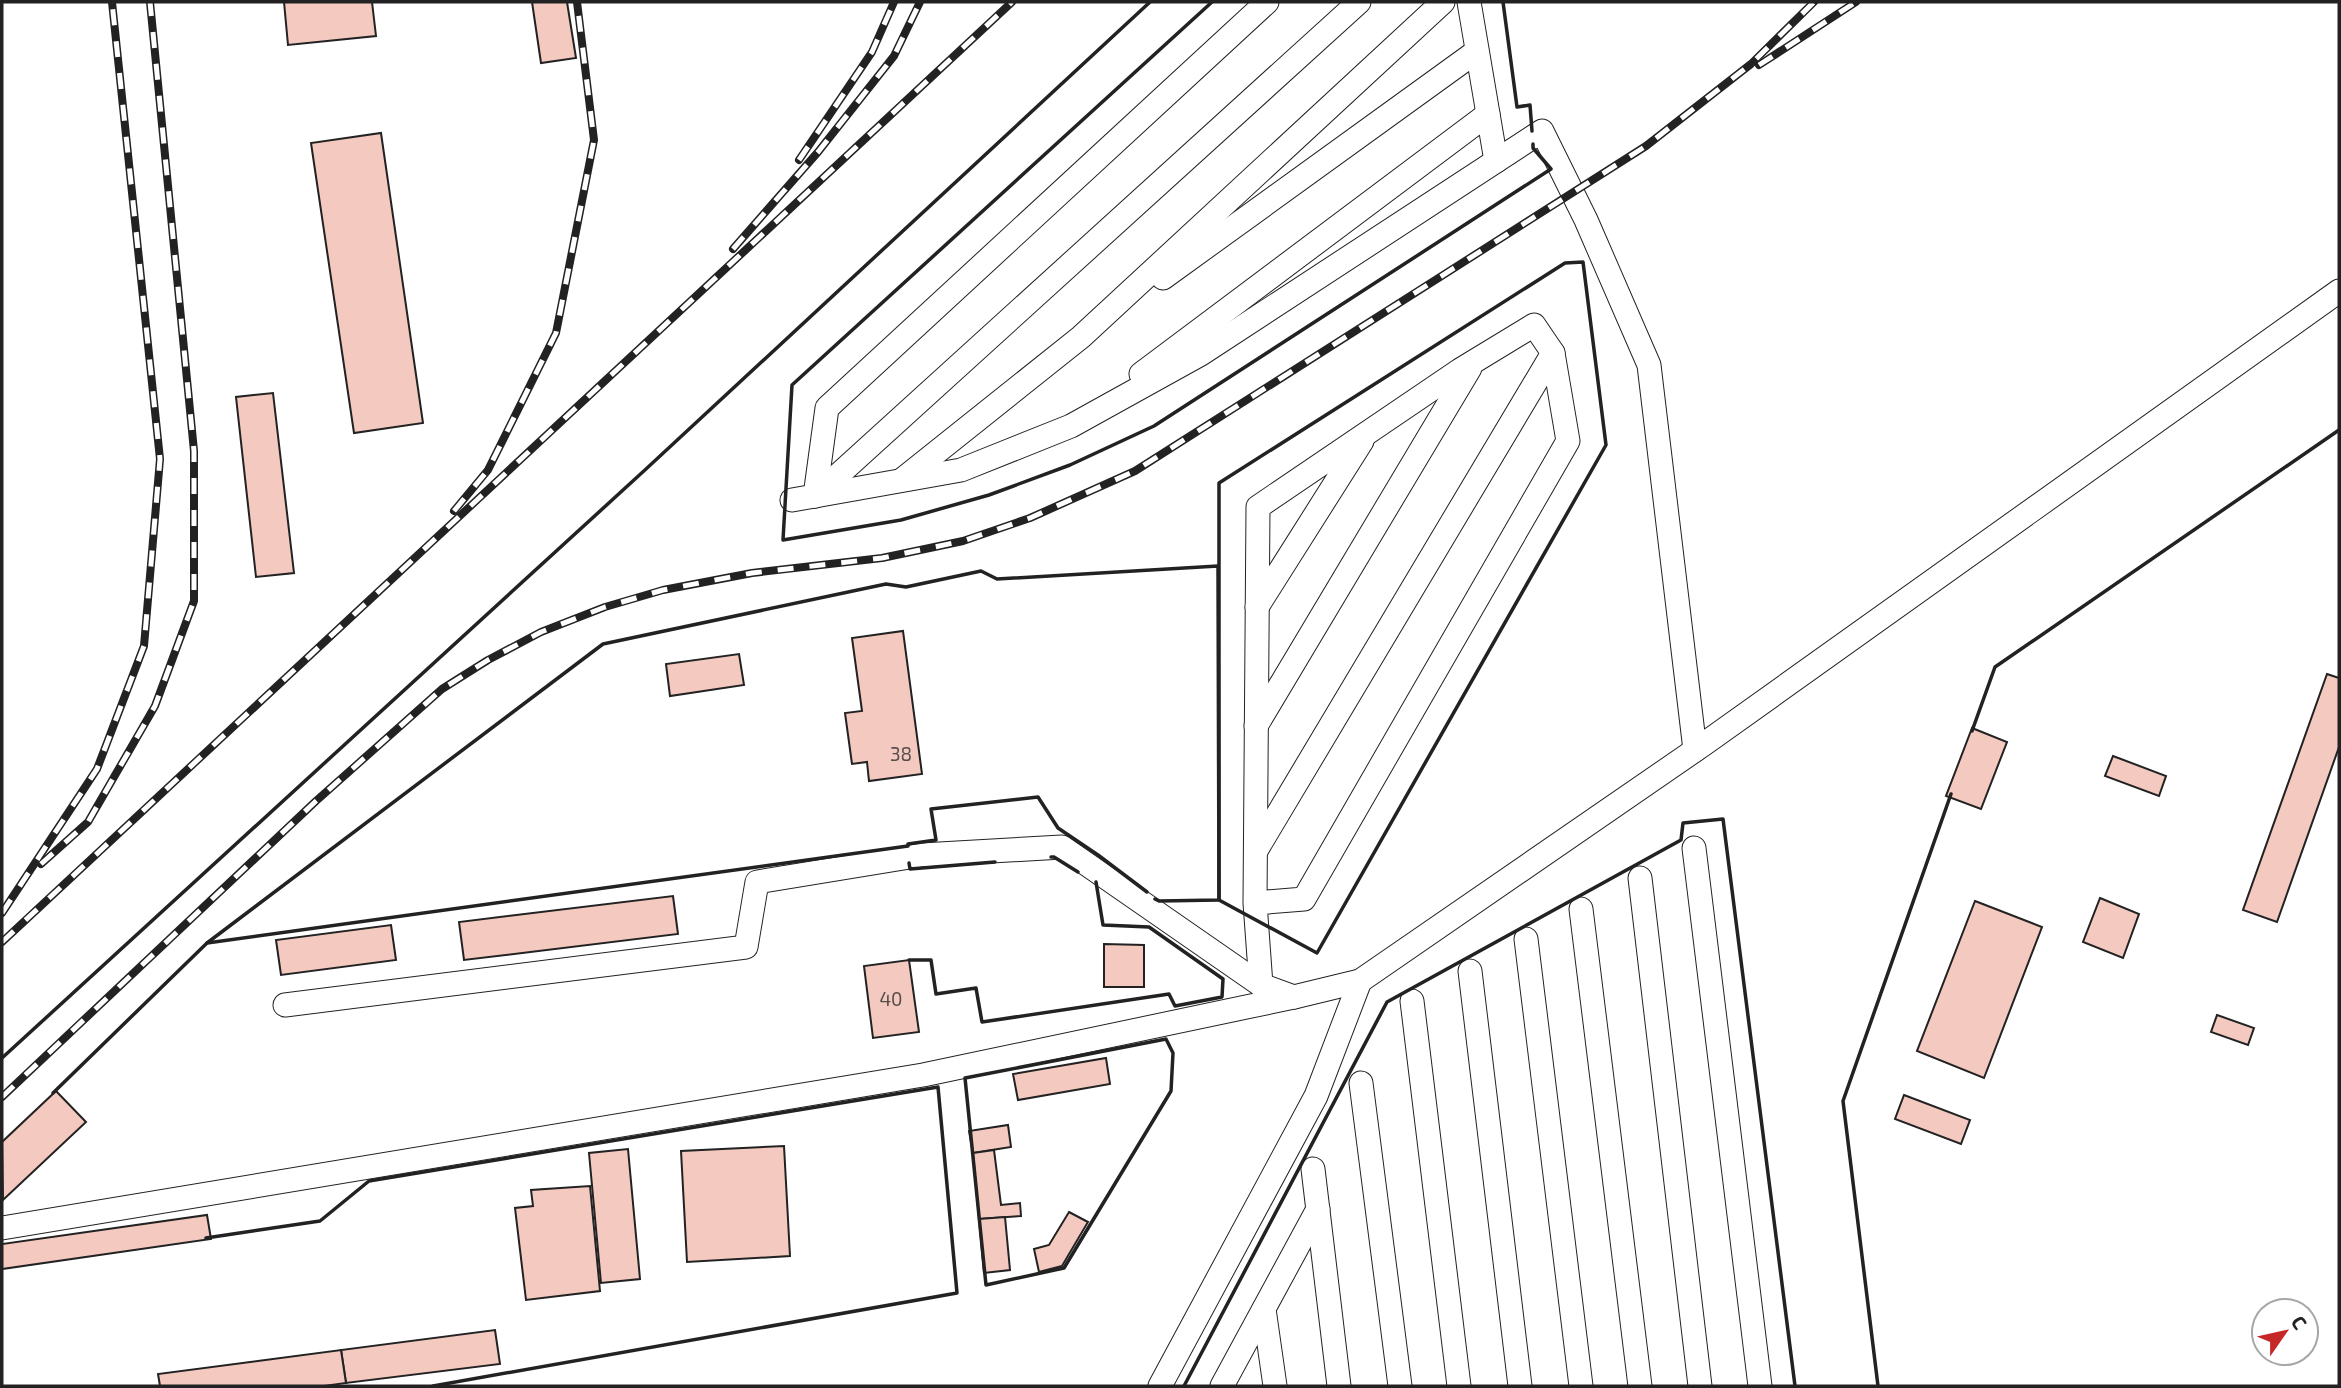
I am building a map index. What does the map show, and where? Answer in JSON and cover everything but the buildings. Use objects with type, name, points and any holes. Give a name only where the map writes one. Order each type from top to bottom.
[{"type":"street","points":[[815,496],[827,408],[1267,2]]},
{"type":"street","points":[[815,496],[1359,2]]},
{"type":"street","points":[[1081,337],[1443,2]]},
{"type":"street","points":[[1469,2],[1496,161]]},
{"type":"street","points":[[900,481],[1081,337],[1477,51]]},
{"type":"street","points":[[1071,426],[1488,114]]},
{"type":"street","points":[[792,500],[961,470],[1071,426],[1201,354],[1542,131],[1586,220],[1649,365],[1695,750]]},
{"type":"street","points":[[2,1228],[923,1075],[1360,981],[1695,750],[2339,290]]},
{"type":"street","points":[[1255,903],[1304,899],[1568,441],[1553,353],[1534,325],[1473,362],[1258,507],[1255,903],[1261,985]]},
{"type":"street","points":[[1256,851],[1553,353]]},
{"type":"street","points":[[1256,726],[1473,362]]},
{"type":"street","points":[[1257,607],[1368,432]]},
{"type":"street","points":[[285,1005],[746,947],[757,881],[922,855],[1062,846],[1261,985],[1294,997]]},
{"type":"street","points":[[1694,848],[1760,1386]]},
{"type":"street","points":[[1640,878],[1700,1386]]},
{"type":"street","points":[[1581,909],[1640,1386]]},
{"type":"street","points":[[1526,939],[1581,1386]]},
{"type":"street","points":[[1470,971],[1520,1386]]},
{"type":"street","points":[[1160,1386],[1316,1096],[1360,981]]},
{"type":"street","points":[[1412,1000],[1459,1386]]},
{"type":"street","points":[[1361,1083],[1400,1386]]},
{"type":"street","points":[[1313,1169],[1339,1386]]},
{"type":"street","points":[[1222,1386],[1318,1209]]},
{"type":"street","points":[[1264,1309],[1275,1386]]},
{"type":"railway","points":[[2,913],[97,769],[144,646],[160,459],[112,2]]},
{"type":"railway","points":[[41,864],[88,822],[155,706],[194,601],[194,451],[150,2]]},
{"type":"railway","points":[[454,511],[488,470],[556,333],[594,140],[577,2]]},
{"type":"railway","points":[[799,160],[872,52],[894,2]]},
{"type":"railway","points":[[733,249],[818,152],[894,56],[920,2]]},
{"type":"railway","points":[[2,942],[1012,2]]},
{"type":"railway","points":[[2,1097],[316,801],[442,689],[488,660],[541,632],[605,607],[663,590],[752,573],[882,558],[963,541],[1030,518],[1135,471],[1646,146],[1751,64],[1814,2]]},
{"type":"railway","points":[[1759,65],[1856,2]]},
{"type":"wall","points":[[2,1058],[646,469],[1150,2]]},
{"type":"wall","points":[[1212,2],[792,385],[783,540],[901,520],[989,495],[1070,465],[1154,426],[1551,169],[1533,148],[1533,144]]},
{"type":"wall","points":[[1503,2],[1517,107],[1530,105],[1532,131]]},
{"type":"wall","points":[[1583,262],[1606,445],[1317,953],[1219,900],[1219,483],[1565,263],[1583,262]]},
{"type":"wall","points":[[1972,731],[1995,667],[2339,430]]},
{"type":"wall","points":[[207,943],[603,644],[886,584],[906,587],[981,571],[997,579],[1218,566],[1219,900],[1155,899]]},
{"type":"wall","points":[[1878,1386],[1843,1101],[1951,794]]},
{"type":"wall","points":[[908,844],[936,840],[931,809],[1038,797],[1058,828],[1147,892]]},
{"type":"wall","points":[[1184,1386],[1387,1002],[1681,840],[1683,823],[1723,819],[1795,1386]]},
{"type":"wall","points":[[53,1093],[207,943],[908,846]]},
{"type":"wall","points":[[1051,857],[1078,872]]},
{"type":"wall","points":[[909,863],[910,869],[995,862]]},
{"type":"wall","points":[[909,960],[931,960],[936,994],[976,988],[982,1022],[1169,994],[1175,1006],[1222,997],[1223,979],[1149,927],[1103,925],[1096,882]]},
{"type":"wall","points":[[1166,1039],[1173,1053],[1171,1091],[1064,1268],[986,1285],[965,1078],[1166,1039]]},
{"type":"wall","points":[[206,1238],[320,1221],[369,1181],[938,1087],[957,1293],[433,1386]]}]
